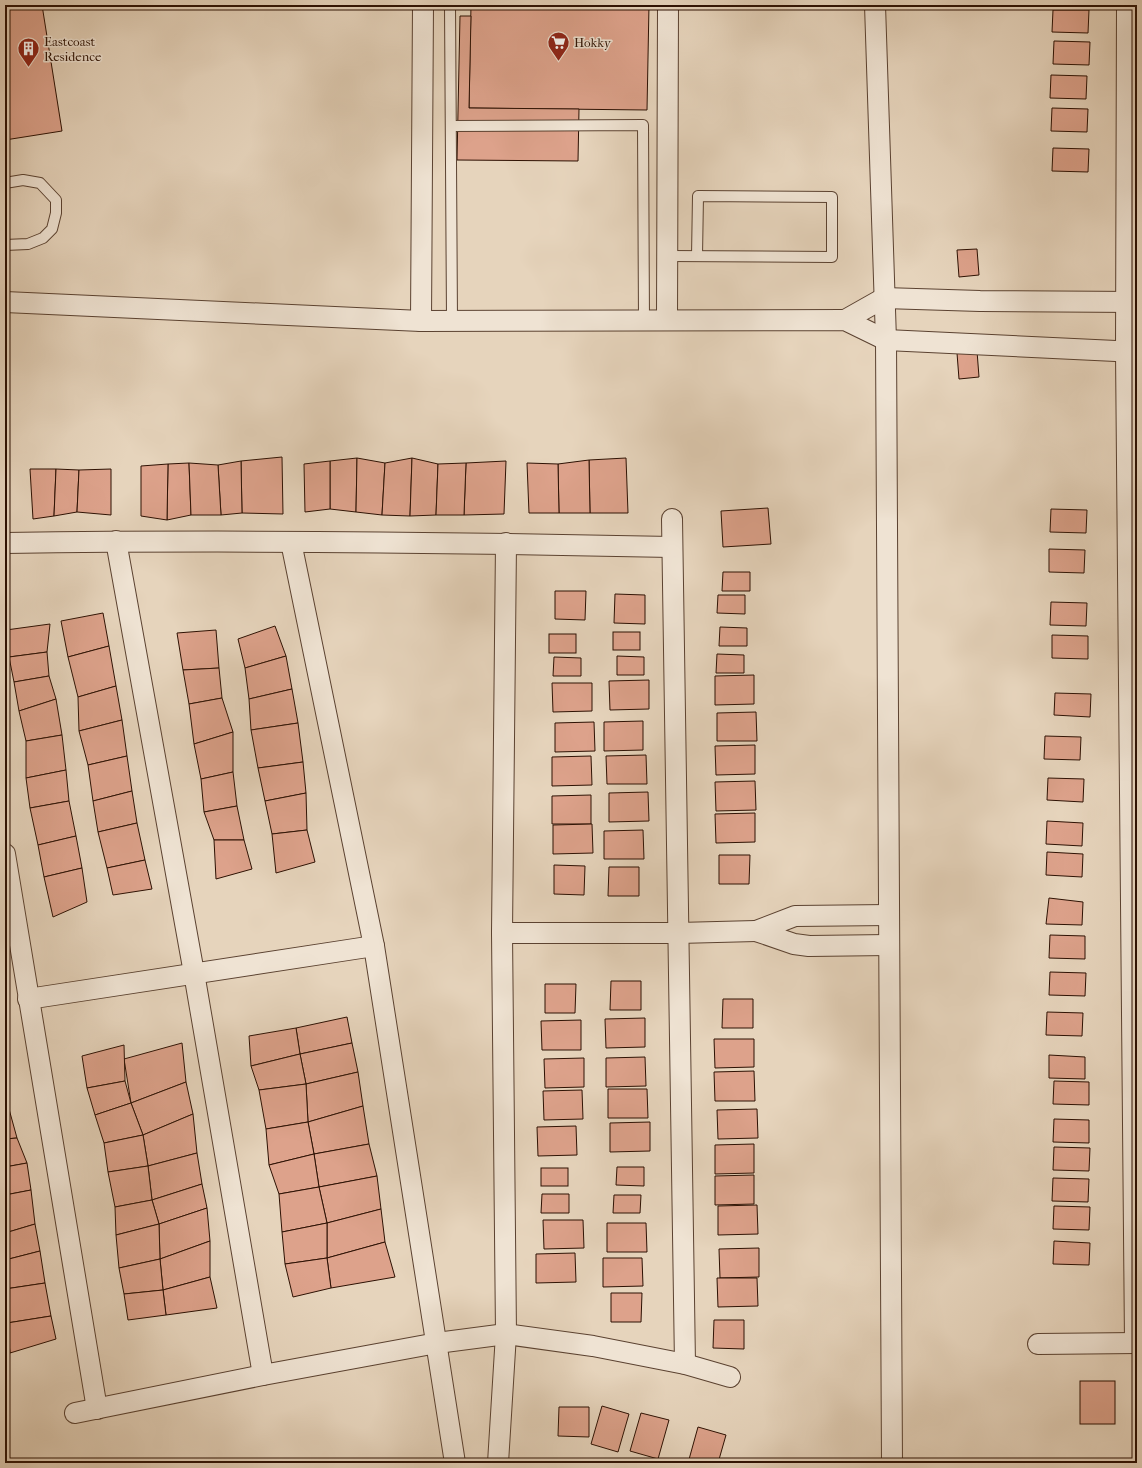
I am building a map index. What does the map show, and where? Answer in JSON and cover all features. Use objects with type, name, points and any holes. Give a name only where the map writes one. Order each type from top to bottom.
[{"type":"street","points":[[421,321],[423,5]]},
{"type":"street","points":[[667,320],[668,5]]},
{"type":"street","points":[[875,5],[886,340],[892,1463]]},
{"type":"street","points":[[1038,1344],[1136,1343],[1132,302],[1127,5]]},
{"type":"street","points":[[845,320],[884,298],[980,301],[1132,302]]},
{"type":"street","points":[[5,302],[421,321],[845,320],[886,340],[1131,352]]},
{"type":"street","points":[[672,519],[685,1364]]},
{"type":"street","points":[[5,543],[116,541],[506,543],[672,547]]},
{"type":"street","points":[[116,541],[194,973],[263,1375]]},
{"type":"street","points":[[291,542],[374,946],[455,1463]]},
{"type":"street","points":[[498,1463],[506,1334],[502,933],[506,543]]},
{"type":"street","points":[[5,854],[97,1409]]},
{"type":"street","points":[[502,933],[678,933],[756,931],[795,916],[889,915]]},
{"type":"street","points":[[756,931],[794,944],[809,946],[890,945]]},
{"type":"street","points":[[28,999],[374,946]]},
{"type":"street","points":[[75,1413],[263,1375],[437,1343],[506,1334],[593,1346],[685,1364],[730,1376]]},
{"type":"lane","points":[[450,5],[452,320]]},
{"type":"lane","points":[[451,126],[643,125],[644,321]]},
{"type":"lane","points":[[5,183],[23,180],[40,183],[56,200],[56,213],[52,229],[43,238],[28,244],[10,246],[5,245]]},
{"type":"lane","points":[[668,256],[832,257],[832,197],[698,196],[697,256]]},
{"type":"building","name":"Eastcoast Residence","points":[[5,5],[42,5],[62,131],[5,140]]},
{"type":"building","name":"Hokky","points":[[471,5],[649,5],[647,110],[469,108]]},
{"type":"building","points":[[1057,5],[1093,5],[1093,8],[1057,7]]},
{"type":"building","points":[[1053,10],[1089,10],[1088,33],[1052,32]]},
{"type":"building","points":[[460,16],[471,16],[469,108],[579,109],[578,161],[457,160]]},
{"type":"building","points":[[1054,41],[1090,42],[1089,65],[1053,64]]},
{"type":"building","points":[[1051,75],[1087,76],[1086,99],[1050,98]]},
{"type":"building","points":[[1052,108],[1088,109],[1087,132],[1051,131]]},
{"type":"building","points":[[1053,148],[1089,149],[1088,172],[1052,171]]},
{"type":"building","points":[[977,249],[979,275],[959,277],[957,250]]},
{"type":"building","points":[[977,351],[979,377],[959,379],[957,353]]},
{"type":"building","points":[[282,457],[283,514],[242,513],[241,461]]},
{"type":"building","points":[[357,458],[356,512],[330,509],[330,461]]},
{"type":"building","points":[[357,458],[385,463],[382,515],[356,512]]},
{"type":"building","points":[[412,458],[410,516],[382,515],[385,463]]},
{"type":"building","points":[[412,458],[438,464],[436,515],[410,516]]},
{"type":"building","points":[[626,458],[628,513],[590,513],[589,460]]},
{"type":"building","points":[[589,460],[590,513],[559,513],[558,464]]},
{"type":"building","points":[[241,461],[242,513],[221,515],[218,465]]},
{"type":"building","points":[[330,461],[330,509],[305,512],[304,464]]},
{"type":"building","points":[[506,461],[504,514],[464,515],[466,463]]},
{"type":"building","points":[[189,463],[191,515],[167,520],[168,464]]},
{"type":"building","points":[[189,463],[218,465],[221,515],[191,515]]},
{"type":"building","points":[[466,463],[464,515],[436,515],[438,464]]},
{"type":"building","points":[[527,463],[558,464],[559,513],[529,513]]},
{"type":"building","points":[[168,464],[167,520],[141,516],[141,466]]},
{"type":"building","points":[[30,469],[56,469],[54,516],[33,519]]},
{"type":"building","points":[[56,469],[79,470],[77,512],[54,516]]},
{"type":"building","points":[[111,469],[111,515],[77,512],[79,470]]},
{"type":"building","points":[[768,508],[771,544],[723,547],[721,511]]},
{"type":"building","points":[[1051,509],[1087,510],[1086,533],[1050,532]]},
{"type":"building","points":[[1049,549],[1085,550],[1084,573],[1049,572]]},
{"type":"building","points":[[723,572],[750,572],[750,591],[722,591]]},
{"type":"building","points":[[555,591],[586,591],[585,620],[555,619]]},
{"type":"building","points":[[615,594],[645,595],[645,624],[614,623]]},
{"type":"building","points":[[718,595],[745,595],[745,614],[717,613]]},
{"type":"building","points":[[1051,602],[1087,603],[1086,626],[1050,625]]},
{"type":"building","points":[[103,613],[109,646],[68,657],[61,621]]},
{"type":"building","points":[[50,624],[47,652],[9,657],[6,630]]},
{"type":"building","points":[[275,626],[286,656],[245,668],[238,639]]},
{"type":"building","points":[[720,627],[747,628],[747,646],[719,646]]},
{"type":"building","points":[[216,630],[219,668],[183,670],[177,633]]},
{"type":"building","points":[[613,632],[640,632],[640,650],[613,650]]},
{"type":"building","points":[[549,634],[576,634],[576,653],[549,653]]},
{"type":"building","points":[[1052,635],[1088,636],[1088,659],[1052,658]]},
{"type":"building","points":[[109,646],[116,686],[78,697],[68,657]]},
{"type":"building","points":[[47,652],[49,676],[14,682],[9,657]]},
{"type":"building","points":[[717,654],[744,655],[744,673],[716,673]]},
{"type":"building","points":[[286,656],[292,689],[249,699],[245,668]]},
{"type":"building","points":[[617,656],[644,657],[644,675],[617,675]]},
{"type":"building","points":[[554,657],[581,658],[581,676],[553,676]]},
{"type":"building","points":[[219,668],[222,698],[189,704],[183,670]]},
{"type":"building","points":[[754,675],[754,704],[715,705],[715,676]]},
{"type":"building","points":[[49,676],[56,699],[19,711],[14,682]]},
{"type":"building","points":[[649,680],[649,709],[610,710],[609,681]]},
{"type":"building","points":[[552,683],[592,683],[592,711],[553,712]]},
{"type":"building","points":[[116,686],[122,720],[79,731],[78,697]]},
{"type":"building","points":[[292,689],[298,723],[251,730],[249,699]]},
{"type":"building","points":[[1055,693],[1091,694],[1090,717],[1054,715]]},
{"type":"building","points":[[222,698],[233,732],[194,744],[189,704]]},
{"type":"building","points":[[56,699],[62,735],[26,741],[19,711]]},
{"type":"building","points":[[756,712],[757,741],[717,741],[717,713]]},
{"type":"building","points":[[122,720],[127,756],[88,765],[79,731]]},
{"type":"building","points":[[643,721],[643,750],[604,751],[604,722]]},
{"type":"building","points":[[594,722],[595,751],[555,752],[555,723]]},
{"type":"building","points":[[298,723],[303,762],[258,768],[251,730]]},
{"type":"building","points":[[233,732],[233,772],[201,779],[194,744]]},
{"type":"building","points":[[62,735],[66,770],[26,778],[26,741]]},
{"type":"building","points":[[1045,736],[1081,737],[1080,760],[1044,759]]},
{"type":"building","points":[[755,745],[755,774],[716,775],[715,746]]},
{"type":"building","points":[[646,755],[647,784],[607,784],[606,756]]},
{"type":"building","points":[[127,756],[132,791],[93,801],[88,765]]},
{"type":"building","points":[[591,756],[592,785],[552,786],[552,757]]},
{"type":"building","points":[[303,762],[306,793],[265,801],[258,768]]},
{"type":"building","points":[[66,770],[69,801],[30,808],[26,778]]},
{"type":"building","points":[[233,772],[237,806],[204,812],[201,779]]},
{"type":"building","points":[[1048,778],[1084,779],[1083,802],[1047,800]]},
{"type":"building","points":[[755,781],[756,810],[716,811],[715,782]]},
{"type":"building","points":[[132,791],[137,823],[98,832],[93,801]]},
{"type":"building","points":[[648,792],[649,821],[609,822],[609,793]]},
{"type":"building","points":[[306,793],[307,830],[272,834],[265,801]]},
{"type":"building","points":[[591,795],[591,824],[552,824],[552,796]]},
{"type":"building","points":[[69,801],[76,836],[38,845],[30,808]]},
{"type":"building","points":[[237,806],[244,840],[214,840],[204,812]]},
{"type":"building","points":[[755,813],[755,842],[716,843],[715,814]]},
{"type":"building","points":[[1047,821],[1083,823],[1082,846],[1046,844]]},
{"type":"building","points":[[137,823],[145,860],[107,868],[98,832]]},
{"type":"building","points":[[592,824],[593,853],[553,854],[553,825]]},
{"type":"building","points":[[307,830],[315,862],[276,873],[272,834]]},
{"type":"building","points":[[643,830],[644,859],[604,859],[604,831]]},
{"type":"building","points":[[76,836],[82,868],[44,877],[38,845]]},
{"type":"building","points":[[214,840],[244,840],[252,869],[216,879]]},
{"type":"building","points":[[1047,852],[1083,854],[1082,877],[1046,875]]},
{"type":"building","points":[[719,855],[750,855],[749,884],[719,884]]},
{"type":"building","points":[[145,860],[152,889],[113,895],[107,868]]},
{"type":"building","points":[[554,865],[585,866],[584,895],[554,894]]},
{"type":"building","points":[[609,867],[639,867],[639,896],[608,896]]},
{"type":"building","points":[[82,868],[87,902],[53,917],[44,877]]},
{"type":"building","points":[[1049,898],[1083,902],[1082,925],[1046,924]]},
{"type":"building","points":[[1050,935],[1085,936],[1085,959],[1049,958]]},
{"type":"building","points":[[1050,972],[1086,973],[1085,996],[1049,995]]},
{"type":"building","points":[[611,981],[641,981],[641,1010],[610,1010]]},
{"type":"building","points":[[545,984],[576,984],[575,1013],[545,1013]]},
{"type":"building","points":[[723,999],[753,999],[753,1028],[722,1028]]},
{"type":"building","points":[[1047,1012],[1083,1013],[1082,1036],[1046,1035]]},
{"type":"building","points":[[347,1017],[352,1043],[300,1054],[296,1028]]},
{"type":"building","points":[[645,1018],[645,1047],[606,1048],[605,1019]]},
{"type":"building","points":[[581,1020],[581,1050],[542,1050],[541,1021]]},
{"type":"building","points":[[296,1028],[300,1054],[251,1066],[249,1036]]},
{"type":"building","points":[[714,1039],[754,1039],[754,1067],[715,1068]]},
{"type":"building","points":[[182,1043],[186,1082],[131,1103],[124,1059]]},
{"type":"building","points":[[352,1043],[358,1072],[306,1084],[300,1054]]},
{"type":"building","points":[[124,1045],[125,1081],[87,1088],[82,1056]]},
{"type":"building","points":[[300,1054],[306,1084],[259,1090],[251,1066]]},
{"type":"building","points":[[1049,1055],[1085,1057],[1085,1079],[1049,1078]]},
{"type":"building","points":[[645,1057],[646,1086],[606,1087],[606,1058]]},
{"type":"building","points":[[584,1058],[584,1087],[545,1088],[544,1059]]},
{"type":"building","points":[[754,1071],[755,1101],[715,1101],[714,1072]]},
{"type":"building","points":[[358,1072],[363,1106],[308,1122],[306,1084]]},
{"type":"building","points":[[125,1081],[131,1103],[95,1115],[87,1088]]},
{"type":"building","points":[[1054,1081],[1089,1082],[1089,1105],[1053,1104]]},
{"type":"building","points":[[186,1082],[193,1114],[143,1135],[131,1103]]},
{"type":"building","points":[[306,1084],[308,1122],[266,1129],[259,1090]]},
{"type":"building","points":[[608,1089],[647,1089],[648,1118],[608,1118]]},
{"type":"building","points":[[582,1090],[583,1119],[544,1120],[543,1091]]},
{"type":"building","points":[[131,1103],[143,1135],[104,1143],[95,1115]]},
{"type":"building","points":[[363,1106],[369,1144],[314,1154],[308,1122]]},
{"type":"building","points":[[5,1109],[9,1109],[17,1138],[5,1139]]},
{"type":"building","points":[[757,1109],[758,1138],[718,1139],[717,1110]]},
{"type":"building","points":[[193,1114],[197,1153],[148,1166],[143,1135]]},
{"type":"building","points":[[1054,1119],[1089,1120],[1089,1143],[1053,1142]]},
{"type":"building","points":[[308,1122],[314,1154],[269,1165],[266,1129]]},
{"type":"building","points":[[650,1122],[650,1151],[610,1152],[610,1123]]},
{"type":"building","points":[[576,1126],[577,1155],[538,1156],[537,1127]]},
{"type":"building","points":[[143,1135],[148,1166],[108,1172],[104,1143]]},
{"type":"building","points":[[17,1138],[27,1163],[5,1167],[5,1139]]},
{"type":"building","points":[[369,1144],[377,1176],[319,1187],[314,1154]]},
{"type":"building","points":[[754,1144],[754,1173],[715,1174],[715,1145]]},
{"type":"building","points":[[1054,1147],[1090,1148],[1089,1171],[1053,1170]]},
{"type":"building","points":[[197,1153],[202,1184],[152,1200],[148,1166]]},
{"type":"building","points":[[314,1154],[319,1187],[279,1194],[269,1165]]},
{"type":"building","points":[[27,1163],[31,1190],[5,1195],[5,1167]]},
{"type":"building","points":[[148,1166],[152,1200],[115,1207],[108,1172]]},
{"type":"building","points":[[617,1167],[644,1167],[644,1186],[616,1185]]},
{"type":"building","points":[[541,1168],[568,1168],[568,1186],[541,1186]]},
{"type":"building","points":[[754,1175],[754,1204],[715,1205],[715,1176]]},
{"type":"building","points":[[377,1176],[381,1209],[327,1223],[319,1187]]},
{"type":"building","points":[[1053,1178],[1089,1179],[1088,1202],[1052,1201]]},
{"type":"building","points":[[202,1184],[207,1208],[159,1224],[152,1200]]},
{"type":"building","points":[[319,1187],[327,1223],[282,1232],[279,1194]]},
{"type":"building","points":[[31,1190],[35,1224],[5,1233],[5,1195]]},
{"type":"building","points":[[542,1194],[569,1194],[569,1213],[541,1213]]},
{"type":"building","points":[[614,1195],[641,1195],[640,1213],[613,1213]]},
{"type":"building","points":[[152,1200],[159,1224],[116,1235],[115,1207]]},
{"type":"building","points":[[757,1205],[758,1234],[718,1235],[718,1206]]},
{"type":"building","points":[[1054,1206],[1090,1207],[1089,1230],[1053,1229]]},
{"type":"building","points":[[207,1208],[210,1241],[160,1259],[159,1224]]},
{"type":"building","points":[[381,1209],[385,1242],[327,1258],[327,1223]]},
{"type":"building","points":[[543,1220],[583,1220],[584,1248],[544,1249]]},
{"type":"building","points":[[327,1223],[327,1258],[285,1264],[282,1232]]},
{"type":"building","points":[[607,1223],[646,1223],[647,1252],[607,1252]]},
{"type":"building","points":[[35,1224],[40,1251],[5,1260],[5,1233]]},
{"type":"building","points":[[159,1224],[160,1259],[119,1268],[116,1235]]},
{"type":"building","points":[[210,1241],[210,1277],[163,1290],[160,1259]]},
{"type":"building","points":[[1054,1241],[1090,1243],[1089,1265],[1053,1264]]},
{"type":"building","points":[[385,1242],[395,1277],[331,1288],[327,1258]]},
{"type":"building","points":[[759,1248],[759,1277],[720,1278],[719,1249]]},
{"type":"building","points":[[40,1251],[45,1283],[5,1289],[5,1260]]},
{"type":"building","points":[[575,1253],[576,1282],[536,1283],[536,1254]]},
{"type":"building","points":[[327,1258],[331,1288],[293,1297],[285,1264]]},
{"type":"building","points":[[603,1258],[642,1258],[643,1286],[603,1287]]},
{"type":"building","points":[[160,1259],[163,1290],[124,1294],[119,1268]]},
{"type":"building","points":[[210,1277],[217,1308],[166,1315],[163,1290]]},
{"type":"building","points":[[717,1278],[757,1278],[758,1306],[718,1307]]},
{"type":"building","points":[[45,1283],[51,1316],[7,1323],[5,1289]]},
{"type":"building","points":[[163,1290],[166,1315],[128,1320],[124,1294]]},
{"type":"building","points":[[611,1293],[642,1293],[641,1322],[611,1322]]},
{"type":"building","points":[[51,1316],[56,1339],[10,1353],[7,1323]]},
{"type":"building","points":[[714,1320],[744,1320],[744,1349],[713,1348]]},
{"type":"building","points":[[1080,1381],[1115,1381],[1115,1424],[1080,1424]]},
{"type":"building","points":[[602,1406],[629,1414],[618,1452],[591,1444]]},
{"type":"building","points":[[559,1407],[589,1407],[589,1437],[558,1436]]},
{"type":"building","points":[[641,1413],[669,1420],[658,1459],[630,1451]]},
{"type":"building","points":[[698,1427],[726,1435],[718,1463],[688,1463]]},
{"type":"place","name":"Hokky","points":[[559,62]]},
{"type":"place","name":"Eastcoast Residence","points":[[29,68]]}]
